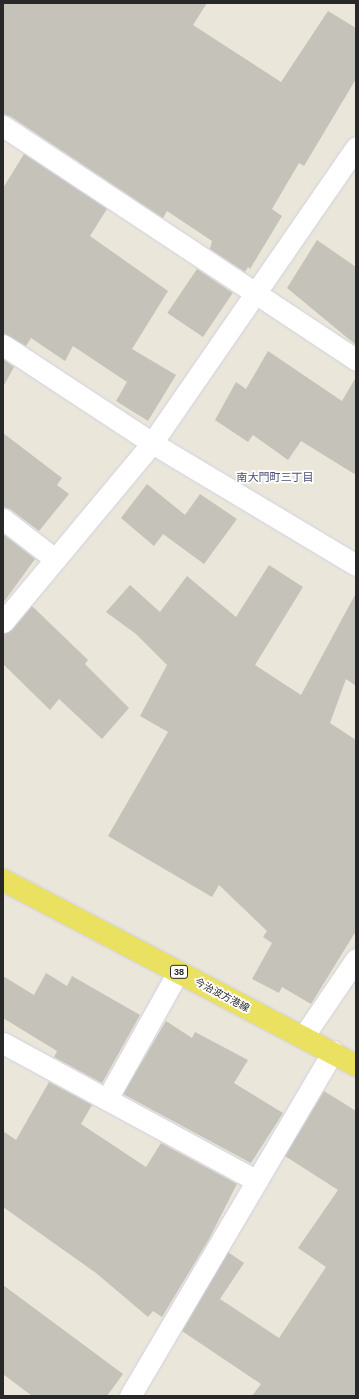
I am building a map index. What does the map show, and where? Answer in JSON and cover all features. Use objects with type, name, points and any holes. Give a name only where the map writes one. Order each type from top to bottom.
[{"type":"main road","name":"今治波方港線","points":[[3,880],[356,1065]]},
{"type":"street","points":[[3,126],[356,360]]},
{"type":"street","points":[[3,622],[152,442],[253,293],[356,147]]},
{"type":"street","points":[[3,345],[152,442],[356,565]]},
{"type":"street","points":[[3,519],[55,559]]},
{"type":"street","points":[[303,1037],[356,959]]},
{"type":"street","points":[[107,1099],[178,972]]},
{"type":"street","points":[[3,1043],[257,1181]]},
{"type":"street","points":[[130,1396],[333,1052]]},
{"type":"building","points":[[3,3],[207,3],[193,25],[281,82],[328,11],[356,28],[356,79],[304,166],[299,163],[272,209],[282,216],[250,269],[248,267],[245,272],[210,249],[212,241],[167,211],[163,218],[10,116],[3,114]]},
{"type":"building","points":[[24,154],[107,209],[90,236],[168,291],[132,349],[176,375],[148,421],[116,401],[127,382],[73,346],[65,361],[31,338],[26,346],[3,333],[3,188]]},
{"type":"building","points":[[317,240],[356,267],[356,345],[287,288]]},
{"type":"building","points":[[197,269],[233,293],[203,337],[167,313]]},
{"type":"building","points":[[268,351],[342,401],[356,377],[356,475],[301,441],[288,460],[253,435],[248,442],[215,420],[236,382],[246,389]]},
{"type":"building","points":[[3,359],[14,367],[3,387]]},
{"type":"building","points":[[3,433],[62,478],[57,485],[69,494],[39,531],[10,509],[3,507]]},
{"type":"building","points":[[147,484],[185,515],[200,494],[237,519],[204,564],[163,534],[154,546],[121,518]]},
{"type":"building","points":[[3,534],[35,559],[3,603]]},
{"type":"building","points":[[269,565],[303,587],[255,665],[301,695],[356,593],[356,686],[346,679],[330,723],[356,740],[356,931],[311,1004],[282,987],[279,993],[252,979],[272,943],[263,937],[267,931],[219,885],[212,897],[108,836],[168,732],[140,716],[167,665],[136,634],[106,612],[130,585],[160,612],[187,576],[236,617]]},
{"type":"building","points":[[32,606],[88,660],[85,664],[129,708],[102,739],[59,699],[50,710],[3,664],[3,634],[12,630]]},
{"type":"building","points":[[46,973],[67,986],[72,976],[140,1015],[102,1083],[54,1057],[57,1051],[3,1018],[3,976],[34,995]]},
{"type":"building","points":[[166,1021],[192,1038],[195,1032],[248,1060],[234,1083],[283,1113],[251,1163],[123,1094]]},
{"type":"building","points":[[49,1082],[92,1105],[81,1124],[146,1167],[161,1143],[237,1184],[209,1239],[162,1317],[153,1311],[148,1317],[96,1273],[3,1207],[3,1131],[16,1140]]},
{"type":"building","points":[[324,1091],[356,1111],[356,1396],[252,1396],[261,1384],[182,1331],[228,1252],[244,1263],[220,1299],[279,1338],[326,1267],[298,1248],[338,1190],[285,1156]]},
{"type":"building","points":[[3,1285],[123,1374],[107,1396],[32,1396],[3,1374]]},
{"type":"district","name":"南大門町三丁目","points":[[275,477]]}]
